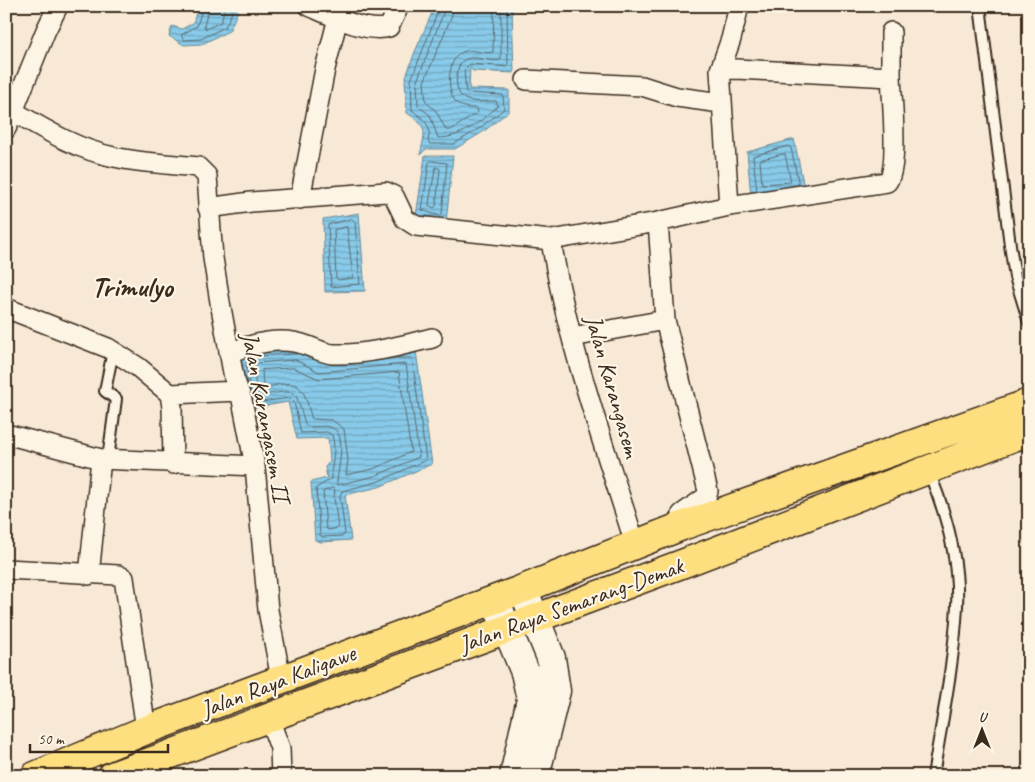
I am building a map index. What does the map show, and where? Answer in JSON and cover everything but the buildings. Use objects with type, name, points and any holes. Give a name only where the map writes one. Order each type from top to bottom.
[{"type":"highway","name":"Jalan Raya Semarang-Demak","points":[[494,600],[682,526],[1029,402]]},
{"type":"highway","name":"Jalan Raya Semarang-Demak","points":[[112,776],[268,716],[535,619],[1029,431]]},
{"type":"highway","name":"Jalan Raya Kaligawe","points":[[35,776],[146,730],[494,600]]},
{"type":"main road","points":[[523,589],[551,658],[543,695],[535,776]]},
{"type":"main road","points":[[494,600],[525,672],[543,695]]},
{"type":"main road","points":[[514,776],[543,695]]},
{"type":"street","points":[[8,116],[58,6]]},
{"type":"street","points":[[309,6],[338,18],[380,30],[389,27],[399,6]]},
{"type":"street","points":[[729,206],[720,70],[731,39],[738,6]]},
{"type":"street","points":[[300,199],[325,70],[338,18]]},
{"type":"street","points":[[208,208],[386,192],[394,196],[405,219],[416,226],[551,240],[658,222],[729,206],[887,182],[892,173],[894,141],[891,32]]},
{"type":"street","points":[[720,70],[736,69],[891,77]]},
{"type":"street","points":[[526,80],[642,86],[677,97],[721,103]]},
{"type":"street","name":"Jalan Karangasem II","points":[[8,116],[66,142],[97,153],[115,158],[198,166],[207,176],[213,258],[229,353],[242,400],[255,466],[268,610],[281,679]]},
{"type":"street","points":[[658,222],[665,320],[708,491],[706,497],[682,514],[682,526]]},
{"type":"street","name":"Jalan Karangasem","points":[[551,240],[557,279],[572,337],[635,544]]},
{"type":"street","points":[[6,308],[113,351],[138,366],[170,394],[173,464]]},
{"type":"street","points":[[572,337],[665,320]]},
{"type":"street","points":[[229,353],[270,342],[286,341],[308,346],[318,352],[333,354],[384,350],[432,338]]},
{"type":"street","points":[[170,394],[238,391]]},
{"type":"street","points":[[6,434],[105,459],[173,464],[255,466]]},
{"type":"street","points":[[89,575],[105,459]]},
{"type":"street","points":[[6,569],[89,575],[118,575],[126,582],[146,730]]},
{"type":"street","points":[[268,716],[280,748],[281,769]]},
{"type":"lane","points":[[980,6],[1010,245],[1015,277],[1029,322]]},
{"type":"lane","points":[[105,459],[116,399],[105,391],[113,351]]},
{"type":"lane","points":[[927,469],[940,498],[952,549],[957,605],[933,776]]},
{"type":"water","points":[[198,6],[235,6],[238,11],[229,31],[202,44],[184,45],[169,36],[172,26],[182,29],[193,23]]},
{"type":"water","points":[[435,6],[512,6],[514,73],[473,71],[470,68],[469,89],[509,90],[509,111],[483,132],[455,149],[426,149],[420,155],[424,131],[419,122],[407,113],[405,80]]},
{"type":"water","points":[[794,139],[805,192],[751,197],[747,152]]},
{"type":"water","points":[[425,156],[453,156],[446,223],[416,216]]},
{"type":"water","points":[[359,213],[365,291],[325,292],[323,219]]},
{"type":"water","points":[[299,349],[319,361],[416,351],[432,464],[379,487],[345,495],[351,540],[321,542],[315,540],[311,482],[327,478],[325,467],[330,461],[328,438],[297,439],[288,402],[248,409],[239,360],[254,352]]},
{"type":"district","name":"Trimulyo","points":[[132,286]]}]
